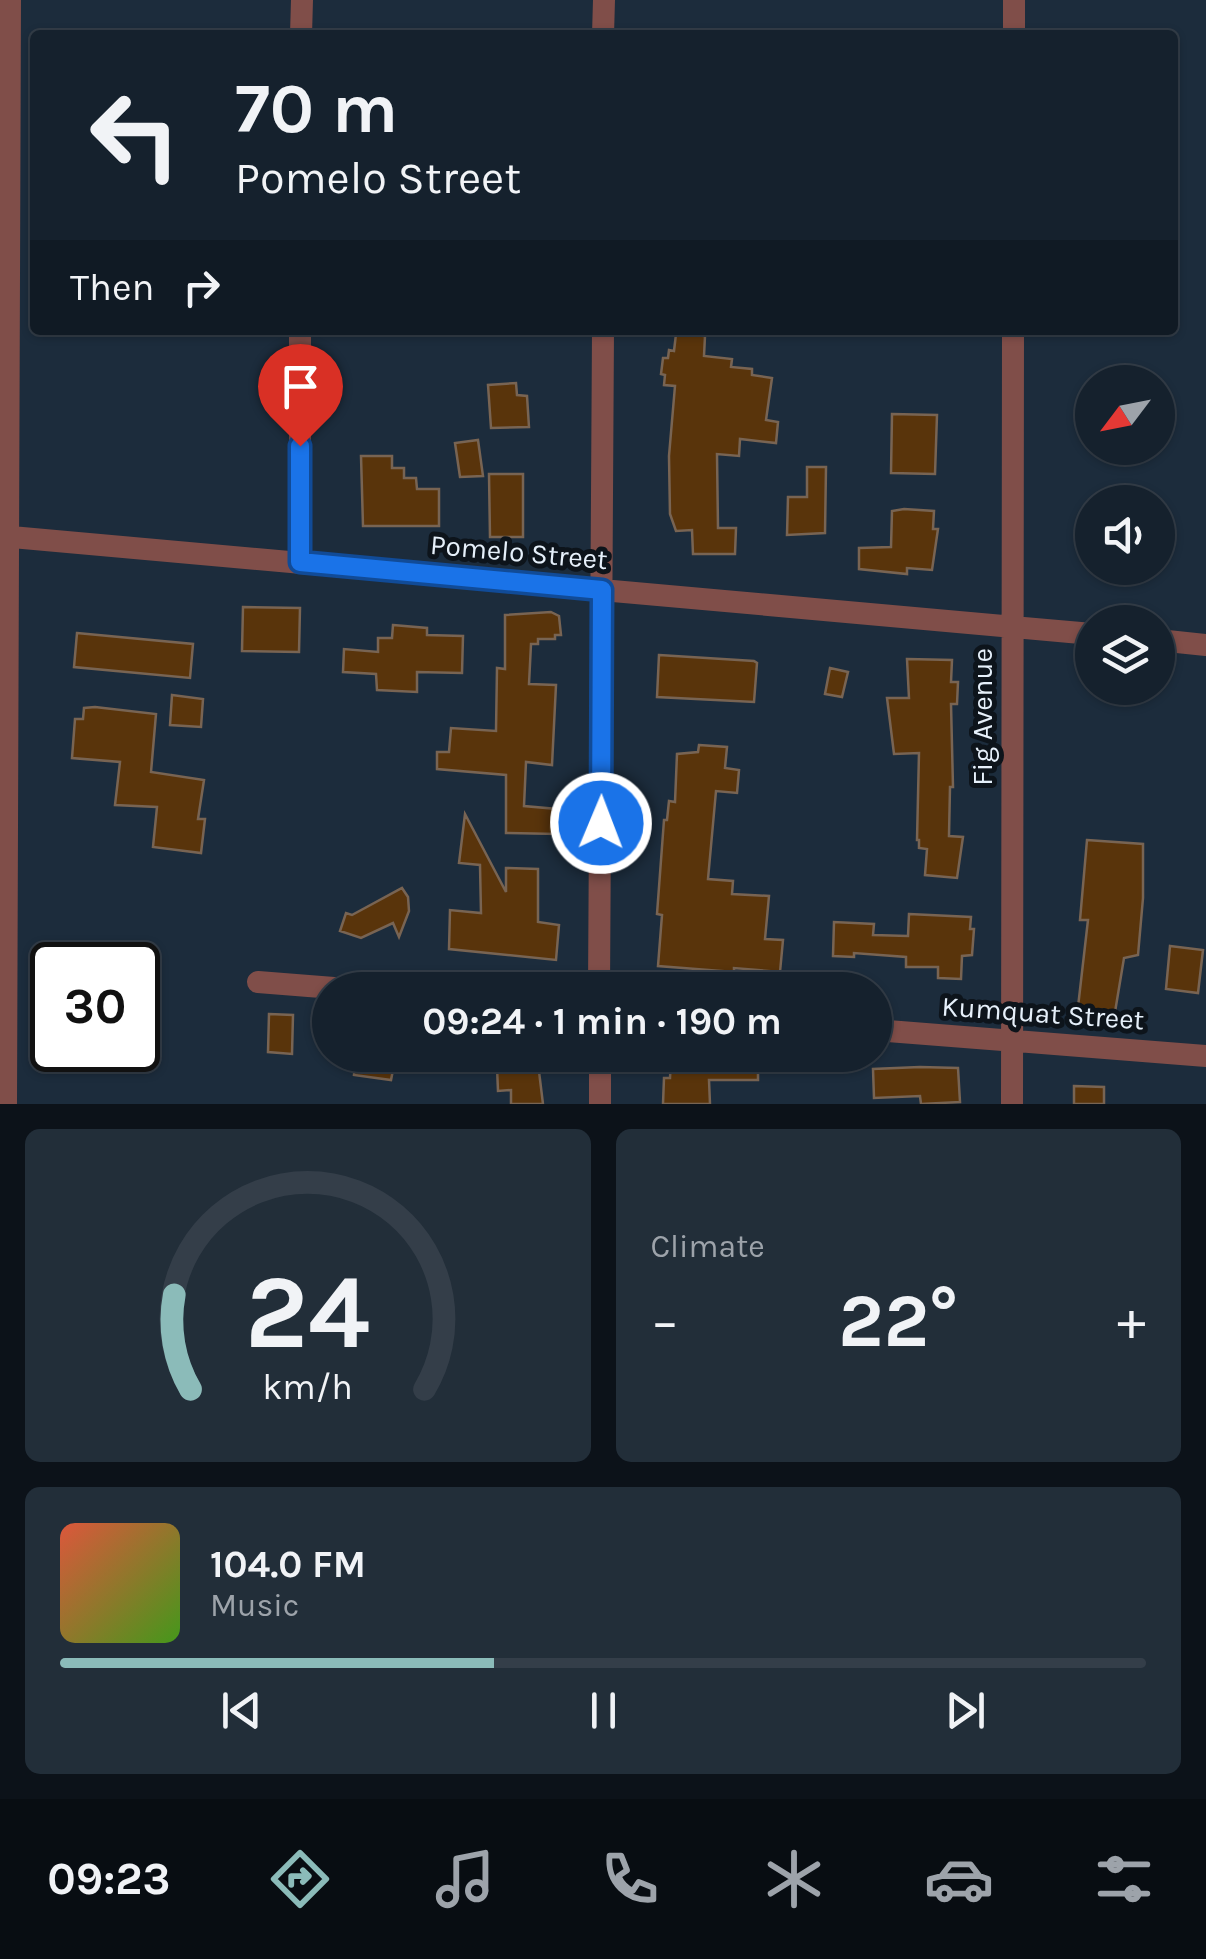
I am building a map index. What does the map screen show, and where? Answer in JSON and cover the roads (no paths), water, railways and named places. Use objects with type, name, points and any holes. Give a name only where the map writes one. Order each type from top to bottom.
[{"type":"street","points":[[6,1104],[4,536],[10,0]]},
{"type":"street","points":[[301,30],[302,0]]},
{"type":"street","points":[[604,0],[604,30]]},
{"type":"street","points":[[1014,0],[1014,30]]},
{"type":"street","points":[[300,335],[300,562]]},
{"type":"street","points":[[599,972],[603,335]]},
{"type":"street","name":"Fig Avenue","points":[[1012,1104],[1013,335]]},
{"type":"street","name":"Pomelo Street","points":[[4,536],[1075,633]]},
{"type":"street","points":[[1175,642],[1206,645]]},
{"type":"street","points":[[258,982],[312,986]]},
{"type":"street","name":"Kumquat Street","points":[[892,1031],[1206,1056]]},
{"type":"street","points":[[600,1072],[600,1104]]}]
